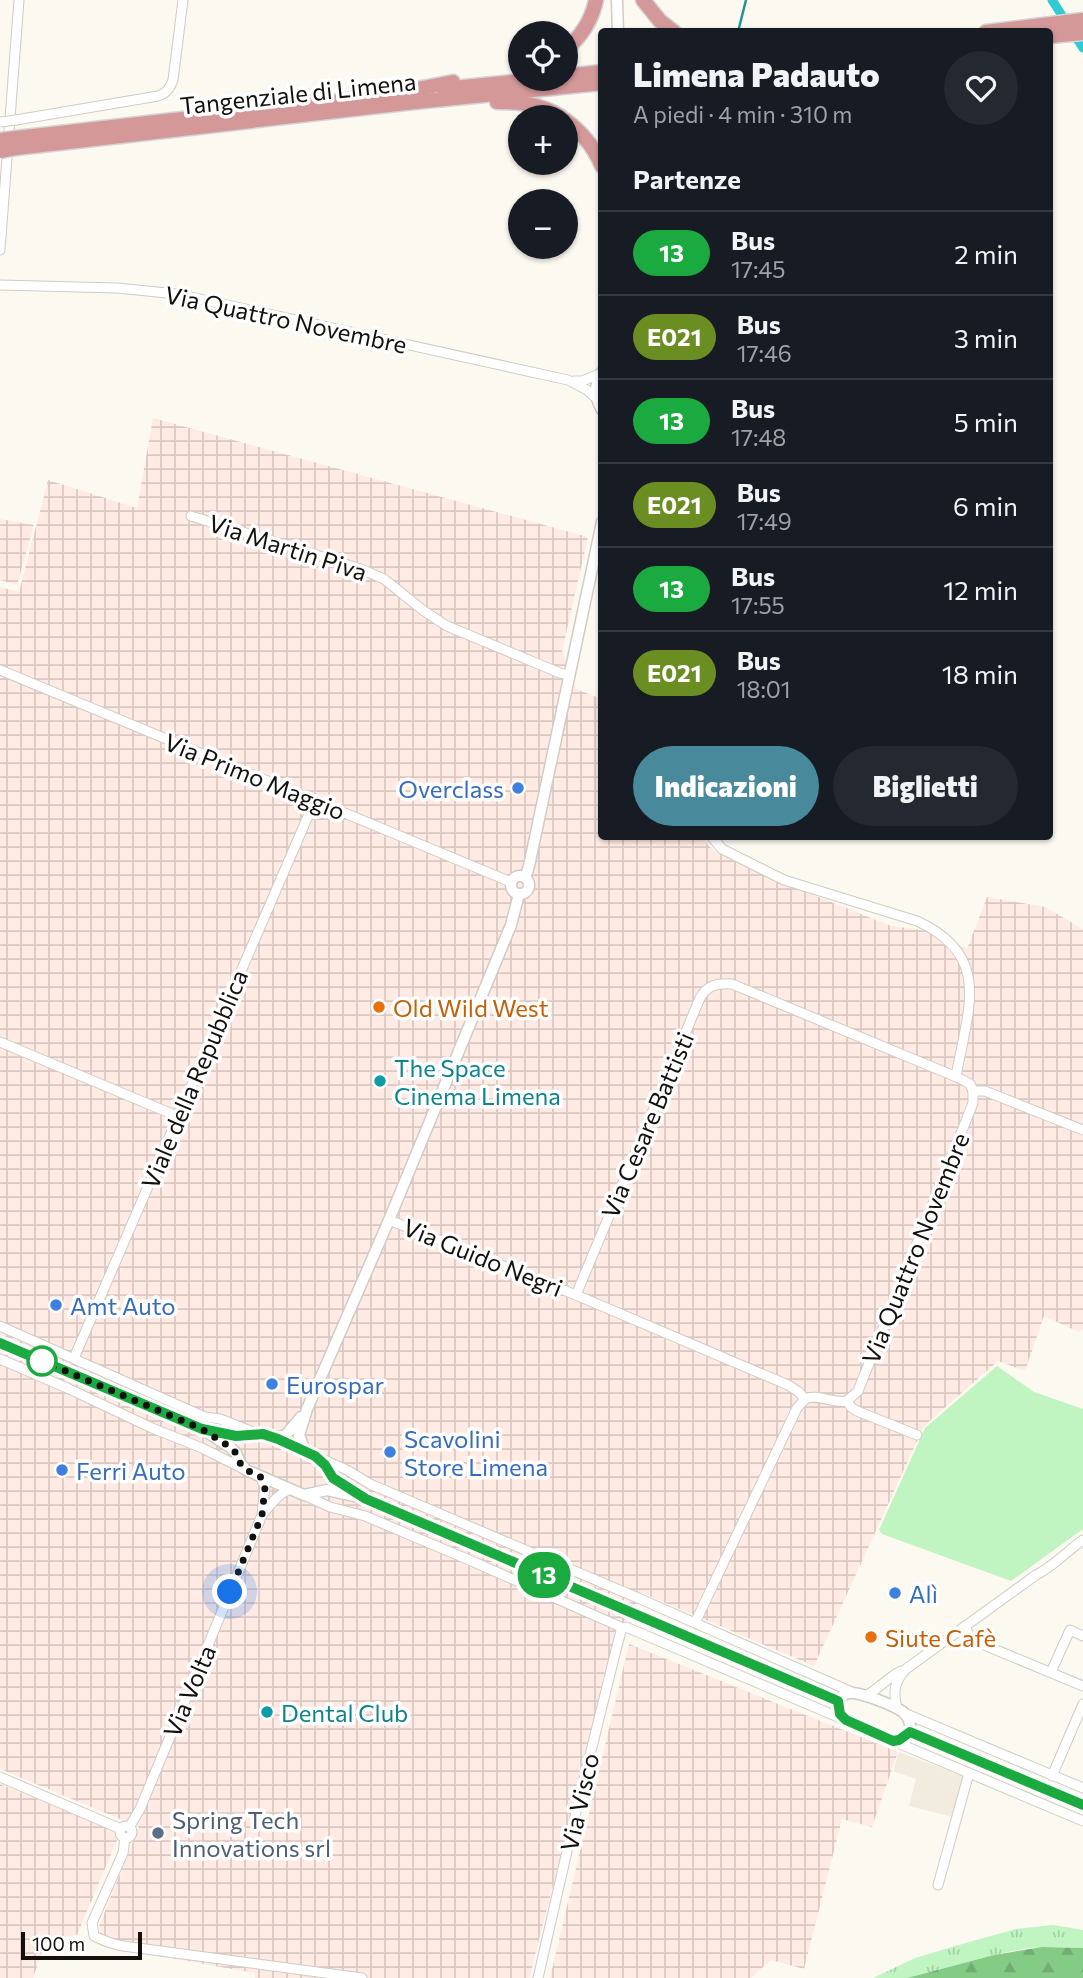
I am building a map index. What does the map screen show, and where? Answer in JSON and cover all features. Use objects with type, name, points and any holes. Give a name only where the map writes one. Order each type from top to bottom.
[{"type":"highway","points":[[578,36],[593,13],[596,0]]},
{"type":"highway","points":[[643,0],[669,28]]},
{"type":"highway","points":[[1019,28],[1083,20]]},
{"type":"highway","points":[[1053,36],[1083,33]]},
{"type":"highway","points":[[578,75],[598,72]]},
{"type":"highway","points":[[394,95],[439,84],[508,74]]},
{"type":"highway","name":"Tangenziale di Limena","points":[[0,151],[16,143],[508,83]]},
{"type":"highway","name":"Tangenziale di Limena","points":[[0,140],[16,143],[598,83]]},
{"type":"highway","points":[[415,102],[525,102],[534,105]]},
{"type":"highway","points":[[578,130],[598,156]]},
{"type":"street","points":[[0,250],[19,0]]},
{"type":"street","points":[[0,122],[165,93],[173,80],[183,0]]},
{"type":"street","points":[[617,0],[618,28]]},
{"type":"street","name":"Via Quattro Novembre","points":[[0,285],[117,288],[177,294],[568,380],[582,381],[598,375]]},
{"type":"street","points":[[598,379],[595,391],[598,402]]},
{"type":"street","name":"Via Quattro Novembre","points":[[568,380],[578,384],[598,404]]},
{"type":"street","name":"Via Martin Piva","points":[[191,516],[378,576],[447,625],[561,674],[569,675]]},
{"type":"street","points":[[524,877],[532,853],[598,541]]},
{"type":"street","name":"Via Primo Maggio","points":[[0,670],[511,882]]},
{"type":"street","name":"Viale della Repubblica","points":[[74,1358],[315,800]]},
{"type":"street","points":[[714,840],[722,849],[784,880],[917,921],[943,936],[955,948],[970,975],[971,994],[954,1076]]},
{"type":"street","points":[[517,877],[524,877],[528,881],[528,887],[524,893],[519,894],[512,890],[511,882],[517,877]]},
{"type":"street","points":[[319,1491],[328,1476],[325,1465],[310,1454],[299,1435],[307,1409],[514,917],[519,894]]},
{"type":"street","name":"Via Cesare Battisti","points":[[576,1295],[700,999],[711,986],[720,983],[732,984],[954,1076],[970,1084],[974,1091],[985,1091],[1083,1130]]},
{"type":"street","points":[[0,1042],[177,1116]]},
{"type":"street","name":"Via Quattro Novembre","points":[[847,1401],[858,1391],[863,1379],[973,1103],[974,1091]]},
{"type":"street","name":"Via Guido Negri","points":[[388,1220],[576,1295]]},
{"type":"street","points":[[576,1295],[788,1385],[805,1399]]},
{"type":"street","points":[[0,1326],[205,1417],[220,1419],[273,1437],[370,1484],[852,1692],[1083,1788]]},
{"type":"street","points":[[0,1343],[202,1429],[244,1437]]},
{"type":"street","points":[[0,1359],[330,1507],[365,1516],[623,1628],[632,1629],[1083,1821]]},
{"type":"street","points":[[86,1398],[92,1383]]},
{"type":"street","points":[[695,1623],[797,1408],[805,1399],[813,1396],[835,1402],[847,1401],[857,1411],[917,1434]]},
{"type":"street","points":[[273,1437],[285,1436],[307,1409]]},
{"type":"street","points":[[202,1429],[236,1453],[246,1470]]},
{"type":"street","points":[[236,1453],[238,1443],[244,1437],[256,1433]]},
{"type":"street","points":[[327,1471],[340,1484],[366,1499],[838,1701]]},
{"type":"street","points":[[260,1476],[265,1487],[262,1515]]},
{"type":"street","points":[[262,1515],[273,1500],[290,1489]]},
{"type":"street","points":[[304,1495],[327,1490],[366,1499]]},
{"type":"street","name":"Via Volta","points":[[262,1515],[137,1814],[125,1831],[123,1853],[92,1923],[94,1936],[107,1943],[122,1946],[362,1978]]},
{"type":"street","points":[[865,1696],[1051,1566],[1083,1540]]},
{"type":"street","points":[[599,1598],[605,1584]]},
{"type":"street","points":[[965,1626],[973,1640],[1083,1686]]},
{"type":"street","name":"Via Visco","points":[[538,1978],[582,1787],[623,1628]]},
{"type":"street","points":[[1051,1672],[1070,1630],[1083,1636]]},
{"type":"street","points":[[783,1677],[788,1664]]},
{"type":"street","points":[[906,1669],[897,1681],[894,1691],[900,1711],[909,1722],[910,1732]]},
{"type":"street","points":[[846,1720],[840,1714],[838,1701],[852,1692]]},
{"type":"street","points":[[1052,1776],[1083,1704]]},
{"type":"street","points":[[893,1741],[910,1732]]},
{"type":"street","points":[[910,1732],[1083,1805]]},
{"type":"street","points":[[938,1885],[969,1773]]},
{"type":"street","points":[[0,1777],[125,1831]]},
{"type":"shaded area","points":[[153,418],[588,537],[562,651],[576,689],[598,697],[598,840],[703,840],[711,848],[766,876],[891,926],[929,931],[967,949],[987,897],[1045,907],[1083,929],[1083,1329],[1079,1332],[1044,1316],[1025,1371],[998,1361],[924,1426],[814,1666],[642,1593],[618,1637],[529,1978],[255,1978],[255,1973],[101,1946],[99,1926],[139,1827],[0,1769],[0,587],[19,592],[48,480],[137,508]]},
{"type":"shaded area","points":[[0,519],[34,525],[17,585],[0,580]]},
{"type":"shaded area","points":[[629,1644],[898,1752],[872,1827],[842,1819],[804,1969],[771,1960],[751,1978],[550,1978]]},
{"type":"shaded area","points":[[899,1752],[965,1777],[953,1817],[909,1806],[916,1779],[893,1771]]},
{"type":"shaded area","points":[[0,1784],[120,1833],[77,1935],[56,1937],[45,1943],[33,1978],[0,1978]]},
{"type":"green space","points":[[997,1366],[1034,1392],[1083,1409],[1083,1529],[1011,1581],[882,1534],[879,1530],[925,1428]]},
{"type":"green space","points":[[1053,1925],[1083,1930],[1083,1948],[1028,1948],[907,1978],[873,1978],[915,1958],[969,1942],[1016,1929]]},
{"type":"green space","points":[[1042,1947],[1083,1948],[1083,1978],[907,1978],[994,1955]]},
{"type":"waterway","points":[[739,28],[746,0]]},
{"type":"waterway","points":[[1052,0],[1083,48]]},
{"type":"bus line","name":"13","points":[[0,1343],[202,1429],[244,1437],[256,1433],[278,1439],[315,1456],[340,1484],[366,1499],[838,1701],[840,1714],[846,1720],[893,1741],[910,1732],[1083,1805]]},
{"type":"place","name":"Overclass","points":[[518,788]]},
{"type":"place","name":"Old Wild West","points":[[379,1007]]},
{"type":"place","name":"The Space Cinema Limena","points":[[380,1081]]},
{"type":"place","name":"Amt Auto","points":[[56,1305]]},
{"type":"place","name":"Eurospar","points":[[272,1384]]},
{"type":"place","name":"Scavolini Store Limena","points":[[390,1452]]},
{"type":"place","name":"Ferri Auto","points":[[62,1470]]},
{"type":"place","name":"Alì","points":[[895,1593]]},
{"type":"place","name":"Siute Cafè","points":[[871,1637]]},
{"type":"place","name":"Dental Club","points":[[267,1712]]},
{"type":"place","name":"Spring Tech Innovations srl","points":[[158,1833]]},
{"type":"route","points":[[42,1361],[202,1429],[230,1447],[246,1470],[260,1476],[265,1487],[262,1515],[230,1592]]}]
